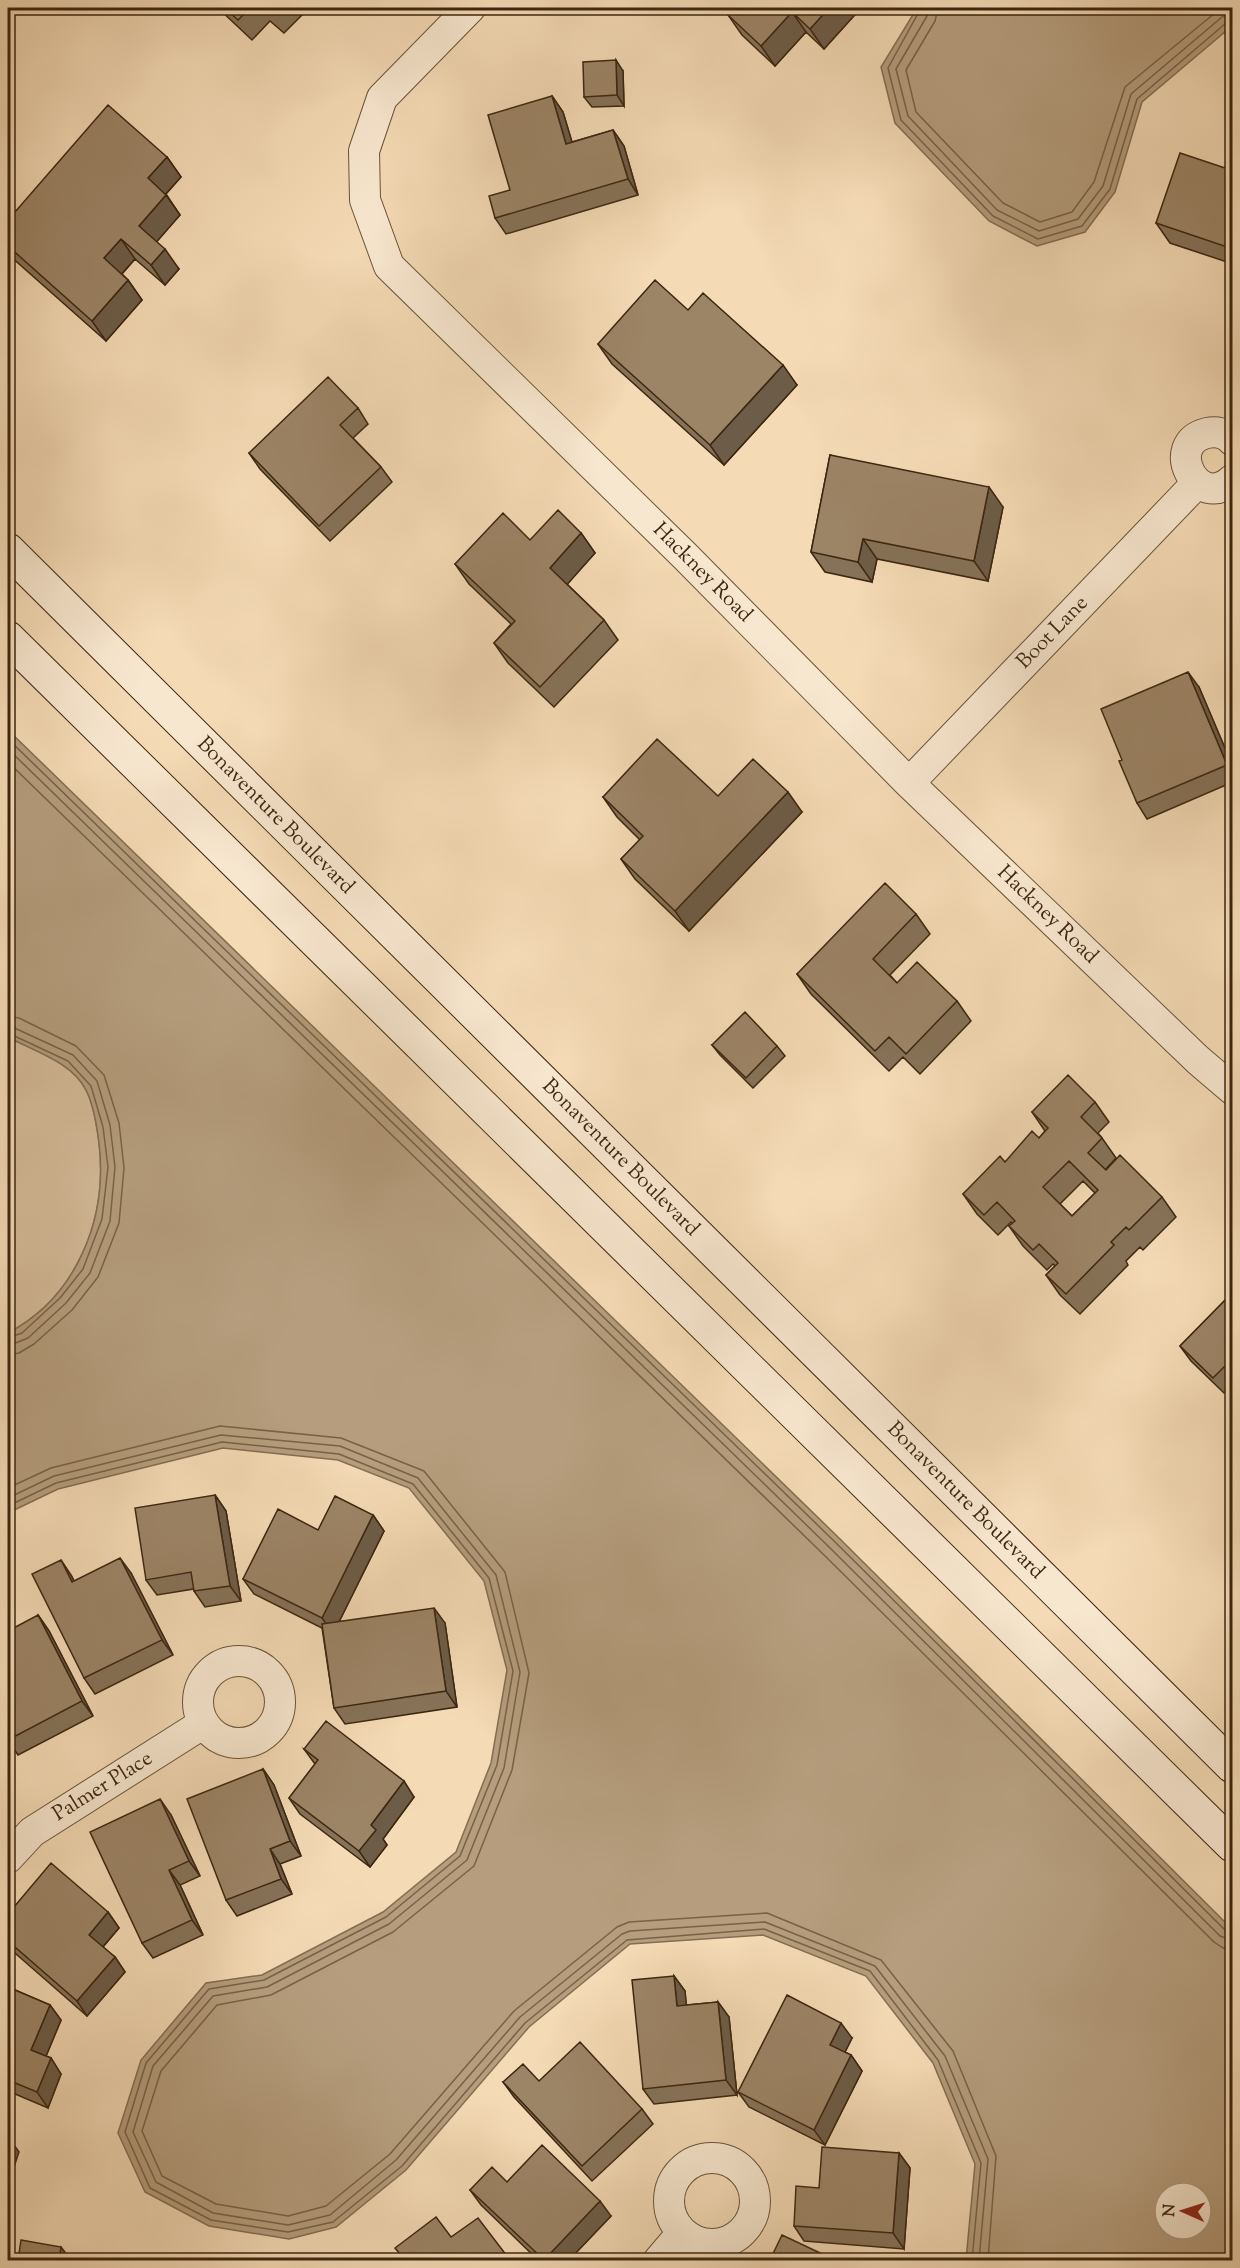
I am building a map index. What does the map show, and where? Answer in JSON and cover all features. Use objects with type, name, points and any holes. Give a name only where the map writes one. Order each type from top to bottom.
[{"type":"main road","name":"Bonaventure Boulevard","points":[[8,550],[1233,1766]]},
{"type":"main road","points":[[8,638],[1233,1845]]},
{"type":"street","name":"Hackney Road","points":[[470,8],[382,98],[364,151],[365,200],[389,266],[678,549],[909,783],[1198,1060],[1233,1089]]},
{"type":"street","points":[[1233,440],[1220,432],[1209,432],[1198,436],[1191,443],[1185,464],[1197,483],[1207,487],[1218,488],[1233,480]]},
{"type":"street","name":"Boot Lane","points":[[909,783],[1197,483]]},
{"type":"street","name":"Palmer Place","points":[[8,1858],[32,1832],[204,1723]]},
{"type":"street","points":[[659,2260],[682,2233]]},
{"type":"shaded area","points":[[8,1037],[51,1058],[80,1080],[89,1096],[95,1116],[101,1171],[92,1227],[83,1253],[53,1299],[32,1318],[8,1333]]},
{"type":"water","points":[[917,8],[1232,8],[1232,26],[1142,102],[1115,192],[1085,232],[1037,246],[989,221],[895,123],[881,67]]},
{"type":"water","points":[[8,730],[837,1536],[1232,1929],[1232,2260],[966,2260],[975,2164],[933,2063],[866,1976],[763,1935],[630,1944],[529,2027],[406,2170],[336,2227],[289,2239],[209,2226],[145,2192],[118,2133],[141,2060],[206,1983],[262,1975],[383,1912],[456,1852],[491,1763],[507,1670],[484,1581],[409,1488],[338,1460],[223,1448],[58,1489],[8,1513],[8,1333],[32,1318],[53,1299],[83,1253],[92,1227],[101,1171],[95,1116],[89,1096],[80,1080],[52,1058],[8,1037]]},
{"type":"building","points":[[225,8],[250,8],[238,20]]},
{"type":"building","points":[[263,8],[275,8],[270,13]]},
{"type":"building","points":[[735,8],[829,8],[810,29],[792,12],[761,46],[728,15]]},
{"type":"building","points":[[616,60],[617,95],[584,97],[583,62]]},
{"type":"building","points":[[552,96],[566,144],[613,130],[628,179],[495,218],[489,196],[510,190],[488,115]]},
{"type":"building","points":[[108,105],[167,157],[148,178],[166,195],[139,226],[165,249],[151,265],[121,239],[104,258],[128,280],[92,321],[8,246],[8,220]]},
{"type":"building","points":[[1230,152],[1233,153],[1233,249],[1156,223],[1180,153],[1225,168]]},
{"type":"building","points":[[655,280],[688,310],[703,293],[783,365],[710,445],[598,344]]},
{"type":"building","points":[[328,377],[358,408],[340,425],[381,467],[319,526],[249,453]]},
{"type":"building","points":[[830,455],[989,487],[974,561],[863,539],[858,562],[811,552]]},
{"type":"building","points":[[558,510],[581,533],[550,568],[604,620],[540,687],[494,643],[515,621],[455,564],[503,513],[530,540]]},
{"type":"building","points":[[1188,672],[1227,765],[1137,803],[1101,709]]},
{"type":"building","points":[[657,739],[718,796],[753,759],[788,792],[675,911],[621,859],[643,836],[603,797]]},
{"type":"building","points":[[885,883],[916,914],[873,959],[897,983],[917,962],[957,1001],[906,1054],[889,1037],[875,1051],[797,974]]},
{"type":"building","points":[[745,1012],[777,1046],[746,1078],[712,1045]]},
{"type":"building","points":[[1068,1075],[1095,1102],[1081,1117],[1102,1138],[1088,1153],[1106,1170],[1120,1155],[1162,1197],[1129,1230],[1126,1227],[1111,1242],[1114,1245],[1066,1294],[1046,1275],[1058,1263],[1039,1244],[1033,1250],[1009,1226],[1015,1221],[997,1202],[984,1215],[963,1194],[1000,1156],[1005,1162],[1032,1131],[1039,1138],[1048,1128],[1032,1112]],"holes":[[[1069,1161],[1098,1190],[1072,1216],[1043,1187]]]},
{"type":"building","points":[[1233,1292],[1233,1358],[1213,1378],[1180,1346]]},
{"type":"building","points":[[215,1495],[230,1586],[194,1591],[191,1572],[146,1580],[135,1508]]},
{"type":"building","points":[[335,1496],[373,1515],[322,1618],[243,1579],[278,1509],[318,1530]]},
{"type":"building","points":[[120,1558],[162,1640],[84,1678],[32,1574],[61,1560],[72,1582]]},
{"type":"building","points":[[434,1608],[446,1691],[334,1708],[322,1624]]},
{"type":"building","points":[[38,1615],[82,1701],[8,1740],[8,1631]]},
{"type":"building","points":[[326,1721],[404,1781],[371,1825],[376,1830],[359,1851],[289,1798],[318,1760],[304,1749]]},
{"type":"building","points":[[263,1769],[290,1841],[270,1849],[281,1879],[226,1900],[187,1799]]},
{"type":"building","points":[[160,1799],[189,1861],[169,1870],[192,1920],[142,1943],[90,1832]]},
{"type":"building","points":[[51,1863],[108,1912],[89,1935],[115,1957],[77,2001],[8,1941],[8,1914]]},
{"type":"building","points":[[674,1976],[677,2006],[718,2002],[726,2080],[643,2089],[632,1980]]},
{"type":"building","points":[[8,1987],[50,2005],[31,2050],[51,2058],[37,2092],[8,2080]]},
{"type":"building","points":[[787,1995],[841,2023],[830,2045],[851,2055],[814,2130],[738,2092]]},
{"type":"building","points":[[580,2042],[642,2109],[582,2166],[503,2082],[523,2064],[539,2081]]},
{"type":"building","points":[[542,2145],[600,2201],[544,2260],[470,2190],[492,2167],[507,2182]]},
{"type":"building","points":[[822,2147],[899,2153],[893,2233],[794,2226],[796,2186],[819,2188]]},
{"type":"building","points":[[436,2217],[451,2237],[478,2218],[510,2260],[405,2260],[395,2248]]},
{"type":"building","points":[[782,2235],[835,2260],[770,2260]]},
{"type":"building","points":[[21,2240],[61,2247],[59,2260],[18,2260]]}]
